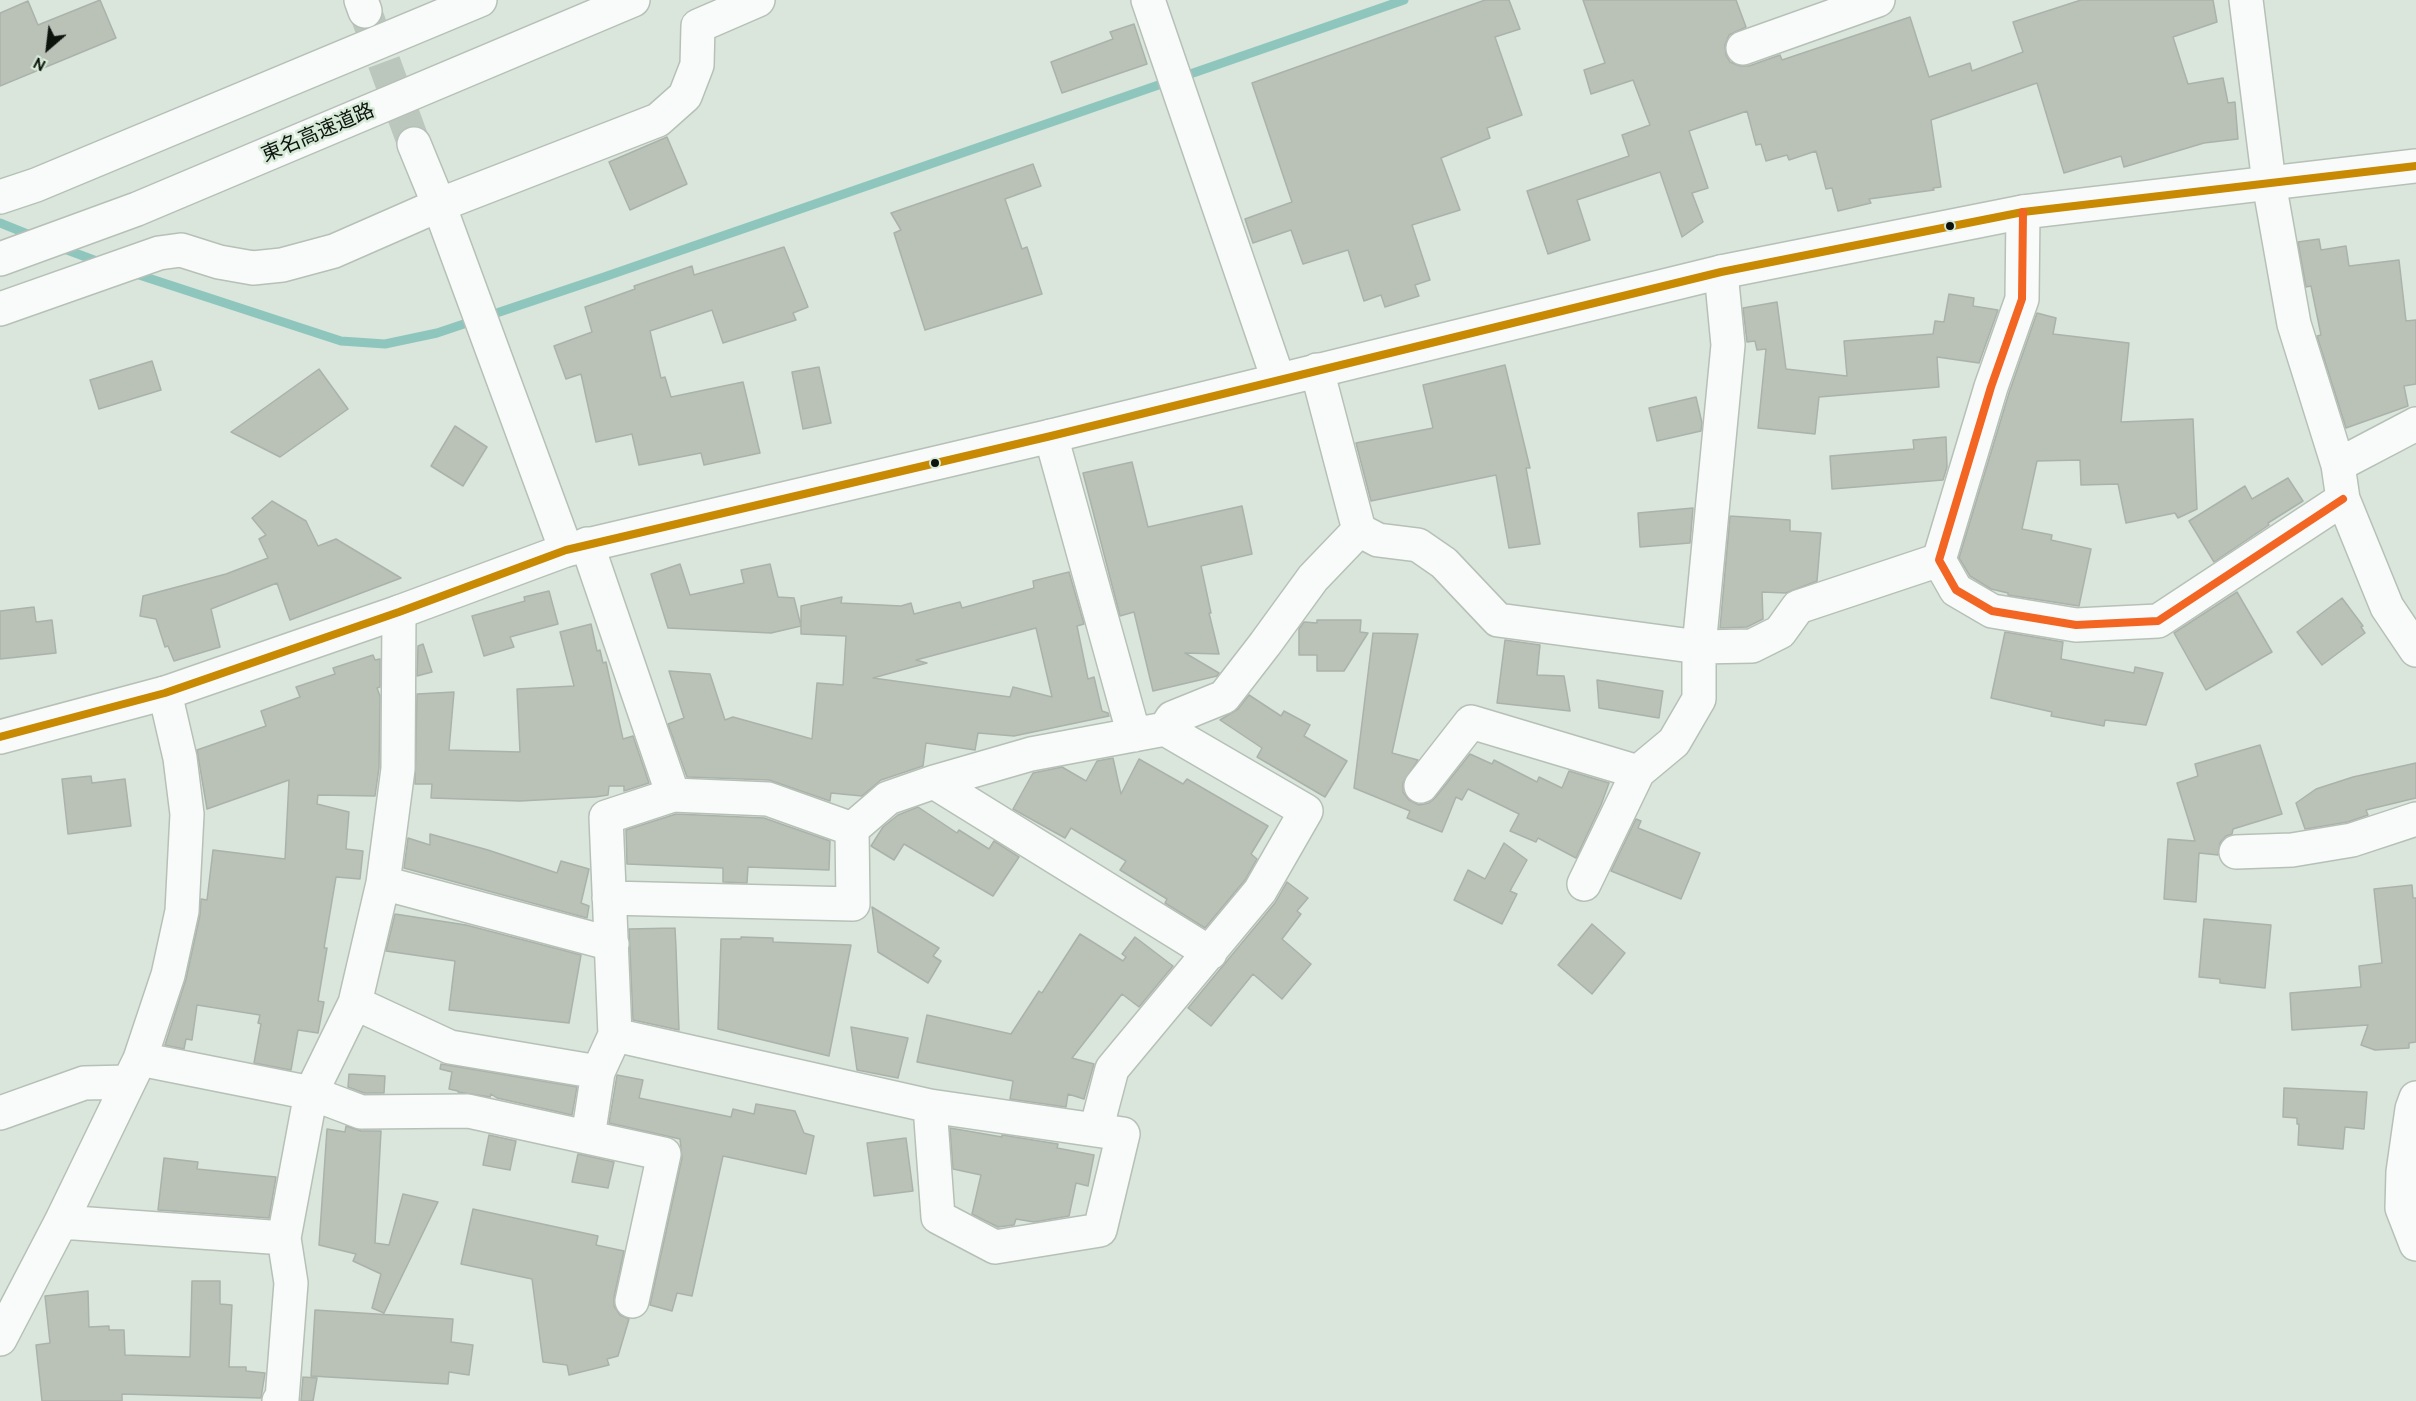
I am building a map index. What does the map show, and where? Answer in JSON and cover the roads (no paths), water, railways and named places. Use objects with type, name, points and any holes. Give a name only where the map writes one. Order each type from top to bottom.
[{"type":"main road","points":[[0,197],[36,185],[480,0]]},
{"type":"main road","name":"東名高速道路","points":[[0,259],[137,209],[633,0]]},
{"type":"main road","points":[[0,309],[159,253],[181,250],[219,262],[253,268],[282,265],[334,250],[439,205],[658,120],[685,96],[698,65],[694,13],[758,0]]},
{"type":"main road","points":[[1148,0],[1278,379]]},
{"type":"main road","points":[[1743,48],[1878,0]]},
{"type":"main road","points":[[2246,0],[2270,183],[2294,324],[2338,465],[2343,499],[2388,607],[2416,650]]},
{"type":"main road","points":[[414,144],[487,335],[577,547],[673,795]]},
{"type":"main road","points":[[0,736],[165,693],[399,612],[577,547],[1051,436],[1721,273],[2023,212],[2416,166]]},
{"type":"main road","points":[[2023,212],[2022,299],[1991,387],[1939,560],[1956,590],[1992,611],[2076,625],[2158,621],[2343,499]]},
{"type":"main road","points":[[1584,884],[1638,772],[1674,742],[1699,699],[1699,647],[1728,345],[1721,273]]},
{"type":"main road","points":[[1317,370],[1359,530],[1378,540],[1418,545],[1444,563],[1498,620],[1699,647],[1752,646],[1780,632],[1798,607],[1939,560]]},
{"type":"main road","points":[[2338,465],[2416,424]]},
{"type":"main road","points":[[1051,436],[1134,735]]},
{"type":"main road","points":[[1165,729],[1172,718],[1224,697],[1266,644],[1313,578],[1359,530]]},
{"type":"main road","points":[[279,1401],[282,1399],[291,1283],[284,1238],[311,1094],[355,1003],[383,883],[398,769],[399,612]]},
{"type":"main road","points":[[0,1339],[61,1222],[134,1071],[168,975],[182,911],[187,814],[180,758],[165,693]]},
{"type":"main road","points":[[1420,786],[1471,722],[1638,772]]},
{"type":"main road","points":[[852,828],[888,798],[934,782],[1031,754],[1165,729],[1306,811],[1260,891],[1112,1069],[1096,1130]]},
{"type":"main road","points":[[934,782],[1210,953]]},
{"type":"main road","points":[[588,1137],[598,1072],[615,1035],[606,816],[673,795],[768,799],[852,828]]},
{"type":"main road","points":[[2236,852],[2292,850],[2352,840],[2416,819]]},
{"type":"main road","points":[[609,898],[853,904],[852,828]]},
{"type":"main road","points":[[383,883],[612,944]]},
{"type":"main road","points":[[355,1003],[450,1047],[598,1072]]},
{"type":"main road","points":[[615,1035],[930,1106],[1123,1134],[1101,1230],[995,1247],[938,1217],[930,1106]]},
{"type":"main road","points":[[0,1113],[84,1083],[134,1071],[311,1094],[361,1112],[468,1111],[664,1154],[632,1300]]},
{"type":"main road","points":[[2416,1098],[2412,1109],[2403,1172],[2402,1209],[2416,1244]]},
{"type":"main road","points":[[61,1222],[284,1238]]},
{"type":"waterway","points":[[133,273],[341,341],[385,344],[437,333],[1404,0]]},
{"type":"waterway","points":[[0,223],[35,237]]},
{"type":"waterway","points":[[59,247],[102,263]]},
{"type":"tunnel","points":[[367,16],[414,144]]}]
